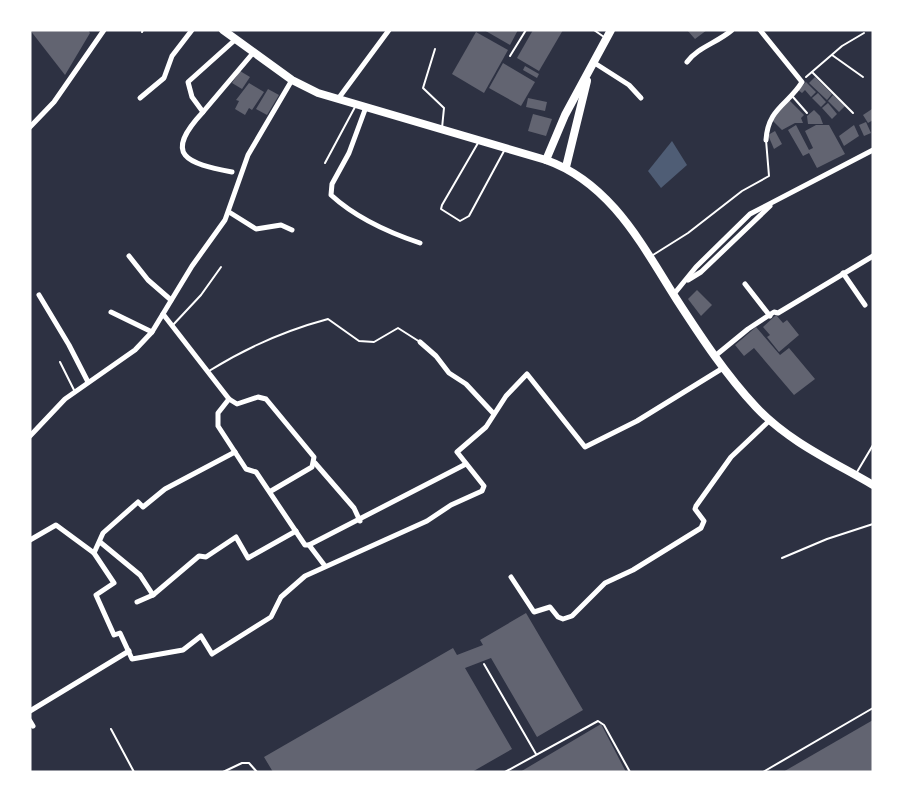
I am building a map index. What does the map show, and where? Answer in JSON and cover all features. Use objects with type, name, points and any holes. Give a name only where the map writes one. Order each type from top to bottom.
[{"type":"highway","points":[[230,34],[292,80],[339,99],[566,167],[604,196],[651,256],[723,368],[770,420],[798,442],[873,485]]},
{"type":"main road","points":[[546,160],[565,115],[611,30]]},
{"type":"main road","points":[[566,167],[588,74]]},
{"type":"street","points":[[30,127],[54,102],[104,30]]},
{"type":"street","points":[[140,98],[164,78],[172,56],[192,30]]},
{"type":"street","points":[[339,99],[389,30]]},
{"type":"street","points":[[687,62],[699,49],[715,44],[732,30]]},
{"type":"street","points":[[762,31],[802,80],[777,108],[767,125],[766,140]]},
{"type":"street","points":[[203,112],[189,92],[188,82],[230,34]]},
{"type":"street","points":[[232,172],[195,164],[183,153],[183,138],[190,126],[253,53]]},
{"type":"street","points":[[593,62],[615,75],[641,98]]},
{"type":"street","points":[[30,435],[75,392],[135,350],[152,332],[229,212],[235,186],[248,155],[292,80]]},
{"type":"street","points":[[366,107],[349,153],[332,184],[331,195],[373,224],[420,243]]},
{"type":"street","points":[[687,281],[696,267],[750,214],[873,150]]},
{"type":"street","points":[[674,294],[687,281],[701,272],[776,201]]},
{"type":"street","points":[[229,212],[256,229],[281,225],[292,231]]},
{"type":"street","points":[[129,256],[148,280],[171,300]]},
{"type":"street","points":[[715,356],[748,328],[804,299],[873,256]]},
{"type":"street","points":[[843,273],[865,305]]},
{"type":"street","points":[[745,284],[770,316]]},
{"type":"street","points":[[39,295],[88,382]]},
{"type":"street","points":[[111,312],[152,332]]},
{"type":"street","points":[[163,314],[229,399],[237,404],[258,397],[266,399],[314,457],[315,463],[354,508],[360,521]]},
{"type":"street","points":[[420,342],[493,413]]},
{"type":"street","points":[[30,540],[56,525],[94,553],[114,583],[96,595],[114,635],[120,633],[132,659],[183,650],[201,636],[212,654],[271,617],[281,597],[305,576],[427,520],[482,491],[484,486],[457,452],[486,427],[493,413],[527,374],[582,444],[588,446],[723,368]]},
{"type":"street","points":[[229,399],[216,418],[235,452],[246,469],[256,472],[271,491],[305,545],[309,545],[325,566]]},
{"type":"street","points":[[511,576],[534,612],[550,607],[558,617],[563,619],[572,616],[605,583],[633,570],[701,528],[704,521],[695,509],[696,506],[731,457],[770,420]]},
{"type":"street","points":[[94,553],[103,532],[138,502],[143,507],[165,489],[235,452]]},
{"type":"street","points":[[271,491],[315,463]]},
{"type":"street","points":[[309,545],[360,521],[466,464]]},
{"type":"street","points":[[137,602],[153,595],[192,561],[200,556],[206,557],[236,537],[248,558],[296,531]]},
{"type":"street","points":[[100,542],[140,575],[153,595]]},
{"type":"street","points":[[30,711],[129,651]]},
{"type":"lane","points":[[510,56],[526,30]]},
{"type":"lane","points":[[594,30],[605,38]]},
{"type":"lane","points":[[435,49],[423,88],[444,108],[442,129]]},
{"type":"lane","points":[[791,94],[807,113]]},
{"type":"lane","points":[[326,163],[349,122],[356,104]]},
{"type":"lane","points":[[651,256],[688,233],[742,191],[769,176],[766,140]]},
{"type":"lane","points":[[480,141],[442,205],[441,209],[445,213],[459,221],[469,216],[506,148]]},
{"type":"lane","points":[[172,326],[201,295],[222,267]]},
{"type":"lane","points":[[208,372],[245,351],[309,324],[328,320],[359,341],[374,342],[398,328],[420,342]]},
{"type":"lane","points":[[60,362],[75,392]]},
{"type":"lane","points":[[855,475],[873,445]]},
{"type":"lane","points":[[782,558],[827,538],[873,524]]},
{"type":"lane","points":[[484,664],[536,754]]},
{"type":"lane","points":[[763,772],[873,708]]},
{"type":"lane","points":[[505,772],[598,721],[604,725],[630,772]]},
{"type":"lane","points":[[111,729],[134,772]]},
{"type":"lane","points":[[223,772],[242,763],[249,763],[257,772]]},
{"type":"path","points":[[802,80],[832,54],[864,33]]},
{"type":"path","points":[[832,54],[863,77]]},
{"type":"path","points":[[812,72],[853,113]]},
{"type":"water","points":[[672,141],[687,165],[661,188],[648,171]]},
{"type":"building","points":[[30,30],[88,30],[90,33],[65,75]]},
{"type":"building","points":[[484,30],[518,30],[510,45]]},
{"type":"building","points":[[533,30],[563,30],[539,71],[517,58]]},
{"type":"building","points":[[687,30],[707,30],[695,39]]},
{"type":"building","points":[[476,32],[508,50],[484,93],[452,74]]},
{"type":"building","points":[[503,63],[535,82],[521,106],[489,88]]},
{"type":"building","points":[[525,66],[539,74],[537,78],[523,70]]},
{"type":"building","points":[[240,71],[250,77],[242,89],[232,83]]},
{"type":"building","points":[[815,77],[832,94],[827,100],[809,83]]},
{"type":"building","points":[[806,82],[816,92],[811,97],[805,90],[802,93],[798,90]]},
{"type":"building","points":[[249,83],[264,92],[252,110],[249,108],[245,115],[235,109],[239,101],[236,100]]},
{"type":"building","points":[[268,89],[279,95],[267,115],[256,109]]},
{"type":"building","points":[[818,93],[826,102],[821,107],[812,98]]},
{"type":"building","points":[[833,95],[845,106],[839,112],[828,101]]},
{"type":"building","points":[[528,98],[547,102],[545,111],[526,107]]},
{"type":"building","points":[[788,99],[804,115],[801,118],[803,123],[795,123],[782,130],[771,119]]},
{"type":"building","points":[[828,103],[837,114],[832,119],[822,108]]},
{"type":"building","points":[[872,109],[873,120],[868,123],[863,115]]},
{"type":"building","points":[[814,110],[820,116],[823,124],[808,124],[807,116]]},
{"type":"building","points":[[533,114],[552,119],[546,136],[528,131]]},
{"type":"building","points":[[866,122],[871,133],[864,136],[859,125]]},
{"type":"building","points":[[796,125],[809,150],[813,148],[805,131],[816,125],[829,125],[845,154],[817,168],[809,153],[803,156],[788,130]]},
{"type":"building","points":[[854,125],[859,136],[844,146],[839,136]]},
{"type":"building","points":[[775,131],[782,144],[774,149],[768,135]]},
{"type":"building","points":[[697,290],[712,305],[701,316],[688,299]]},
{"type":"building","points":[[776,315],[783,323],[787,320],[799,335],[779,352],[767,337],[770,335],[763,327]]},
{"type":"building","points":[[756,327],[780,355],[789,348],[815,379],[794,395],[754,348],[744,356],[735,345]]},
{"type":"building","points":[[526,613],[583,710],[537,737],[491,658],[465,668],[512,749],[472,772],[273,772],[264,757],[453,648],[457,655],[483,645],[480,640]]},
{"type":"building","points":[[873,720],[873,772],[783,772]]},
{"type":"building","points":[[601,724],[626,772],[520,772]]}]
